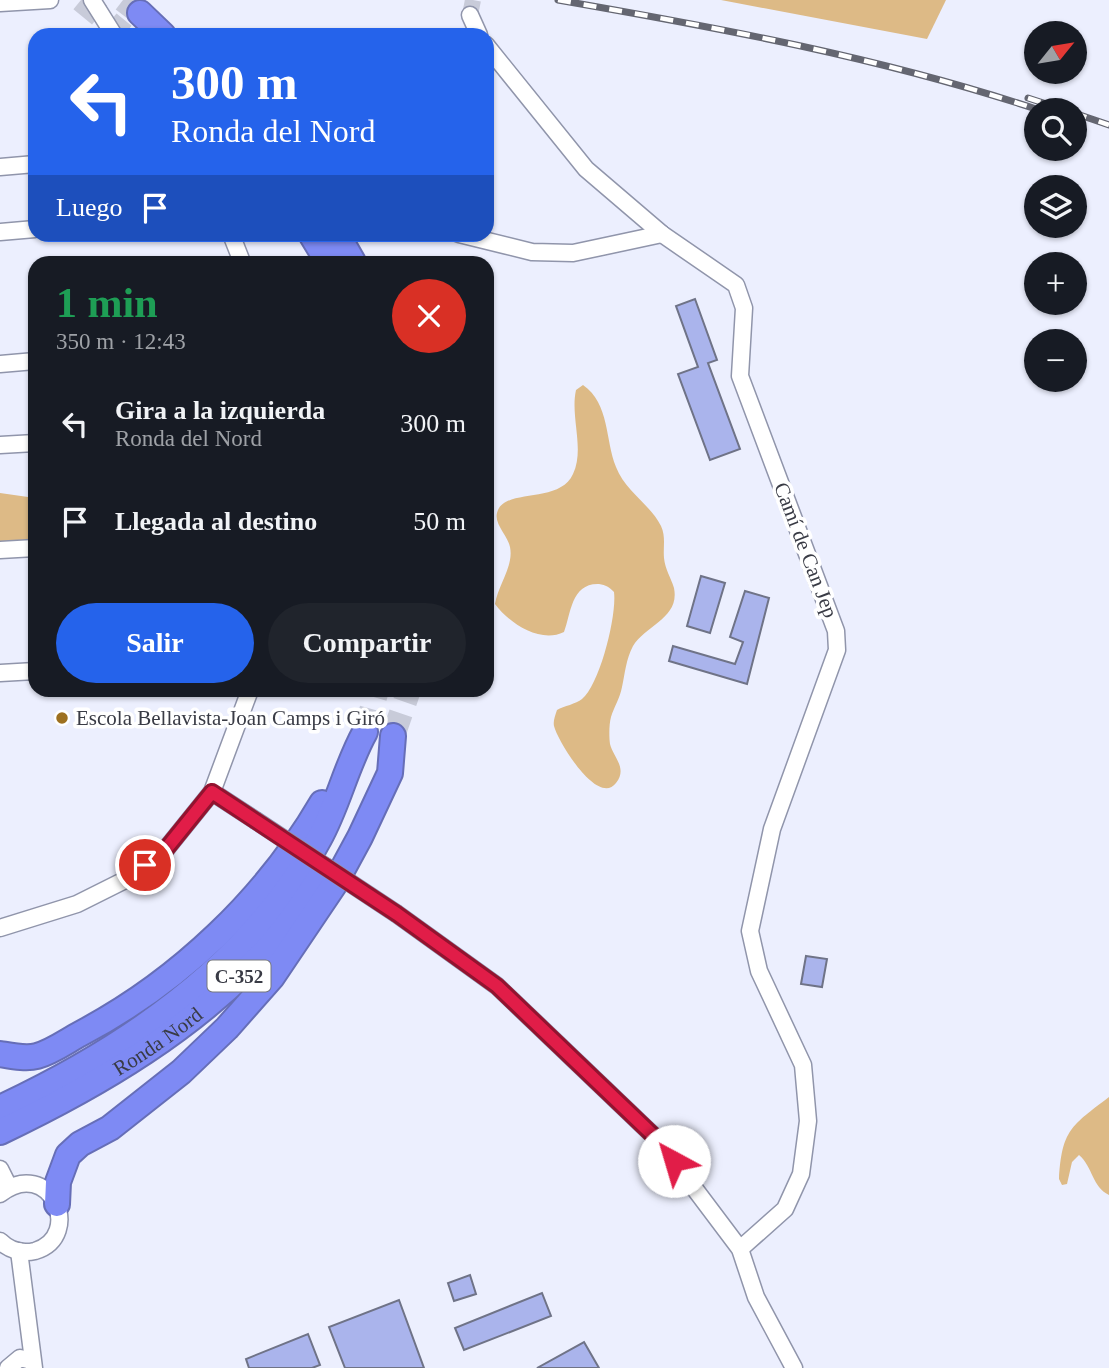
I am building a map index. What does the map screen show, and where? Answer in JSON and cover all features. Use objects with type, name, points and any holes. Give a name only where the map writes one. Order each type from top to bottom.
[{"type":"highway","points":[[140,13],[156,28]]},
{"type":"highway","name":"Ronda Nord","points":[[0,1132],[110,1074],[155,1045],[199,1012],[272,944],[334,856],[393,736],[390,773],[360,837],[328,896],[272,977],[227,1028],[181,1072],[110,1128],[80,1144],[68,1155],[58,1182],[57,1204]]},
{"type":"highway","name":"Ronda Nord","points":[[0,1054],[37,1056],[65,1043],[116,1014],[208,943],[247,905],[284,860],[362,738],[338,802],[318,842],[283,895],[255,930],[182,999],[125,1040],[37,1091],[0,1108]]},
{"type":"street","points":[[0,3],[50,0]]},
{"type":"street","points":[[92,0],[110,28]]},
{"type":"street","points":[[470,15],[476,28]]},
{"type":"street","name":"Camí de Can Jep","points":[[494,55],[586,169],[662,234],[736,285],[744,308],[740,376],[836,631],[837,650],[772,829],[750,931],[759,971],[803,1065],[808,1121],[800,1174],[785,1209],[740,1249]]},
{"type":"street","points":[[0,166],[28,164]]},
{"type":"street","points":[[0,232],[28,230]]},
{"type":"street","points":[[491,242],[532,252],[573,253],[662,234]]},
{"type":"street","points":[[0,363],[28,361]]},
{"type":"street","points":[[0,445],[28,443]]},
{"type":"street","points":[[0,550],[28,548]]},
{"type":"street","points":[[0,673],[28,671]]},
{"type":"street","points":[[0,928],[77,904],[123,881],[166,849],[212,792],[247,697]]},
{"type":"street","points":[[212,792],[397,914],[497,986],[658,1140],[740,1249],[756,1297],[794,1368]]},
{"type":"street","points":[[0,1169],[4,1191],[30,1183],[42,1187],[57,1204],[59,1228],[50,1242],[40,1249],[19,1251],[0,1241]]},
{"type":"street","points":[[19,1251],[33,1364]]},
{"type":"street","points":[[8,1368],[20,1358],[33,1364]]},
{"type":"shaded area","points":[[721,0],[946,0],[927,39]]},
{"type":"shaded area","points":[[583,385],[598,402],[620,476],[651,511],[663,530],[665,562],[674,588],[672,607],[639,639],[629,656],[610,727],[610,744],[621,772],[616,783],[608,788],[599,786],[580,770],[557,734],[554,722],[557,710],[582,699],[595,679],[610,632],[614,592],[599,584],[583,589],[577,594],[564,632],[555,635],[526,630],[508,618],[495,604],[511,554],[509,543],[497,521],[497,513],[501,505],[509,500],[556,490],[566,484],[573,474],[578,454],[576,390]]},
{"type":"shaded area","points":[[0,493],[28,497],[28,541],[0,543]]},
{"type":"shaded area","points":[[1109,1097],[1109,1195],[1099,1187],[1079,1155],[1072,1162],[1067,1184],[1062,1185],[1059,1179],[1060,1163],[1066,1139],[1077,1123]]},
{"type":"building","points":[[695,299],[717,360],[708,363],[740,449],[710,460],[678,374],[698,367],[676,306]]},
{"type":"building","points":[[701,576],[725,583],[710,633],[687,626]]},
{"type":"building","points":[[745,591],[769,598],[747,684],[669,661],[673,646],[735,664],[743,642],[730,637]]},
{"type":"building","points":[[806,956],[827,959],[822,987],[801,984]]},
{"type":"building","points":[[470,1275],[476,1294],[454,1301],[448,1283]]},
{"type":"building","points":[[542,1293],[551,1316],[464,1350],[455,1328]]},
{"type":"building","points":[[399,1300],[424,1368],[345,1368],[329,1327]]},
{"type":"building","points":[[308,1334],[320,1365],[312,1368],[249,1368],[246,1359]]},
{"type":"building","points":[[584,1342],[599,1368],[537,1368]]},
{"type":"tunnel","points":[[81,0],[115,28]]},
{"type":"tunnel","points":[[123,0],[140,13]]},
{"type":"tunnel","points":[[470,15],[473,0]]},
{"type":"tunnel","points":[[365,732],[375,697]]},
{"type":"tunnel","points":[[393,736],[407,697]]},
{"type":"railway","points":[[558,0],[801,46],[921,75],[1024,105]]},
{"type":"railway","points":[[1087,117],[1109,125]]},
{"type":"place","name":"Escola Bellavista-Joan Camps i Giró","points":[[62,718]]},
{"type":"route","points":[[145,865],[166,849],[212,792],[397,914],[497,986],[658,1140],[674,1161]]}]
